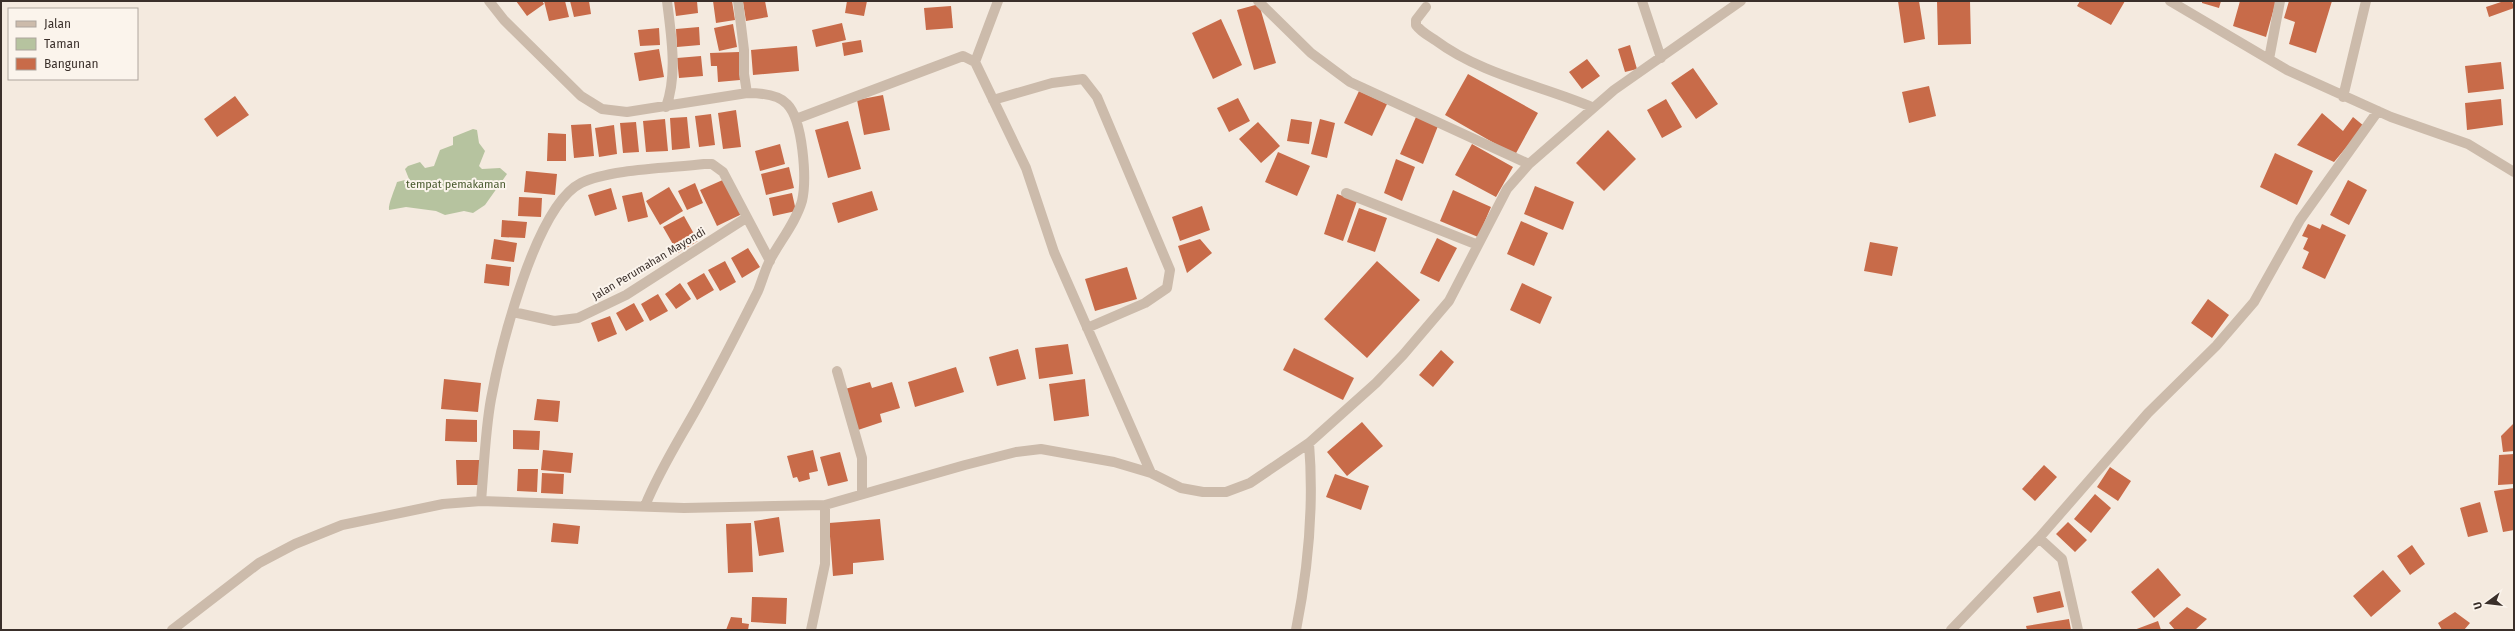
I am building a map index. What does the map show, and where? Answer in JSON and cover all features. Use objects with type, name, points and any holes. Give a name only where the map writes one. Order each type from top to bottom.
[{"type":"street","points":[[489,1],[504,20],[581,96],[595,105],[609,111],[618,112],[666,107],[748,92],[763,93],[778,98],[787,104],[796,119],[803,168],[803,194],[798,211],[770,261],[758,290],[711,382],[655,480],[645,506]]},
{"type":"street","points":[[666,107],[670,97],[672,75],[671,31],[667,1]]},
{"type":"street","points":[[738,1],[744,50],[744,74],[748,92]]},
{"type":"street","points":[[975,62],[998,1]]},
{"type":"street","points":[[1258,1],[1311,53],[1350,82],[1529,164]]},
{"type":"street","points":[[1642,1],[1661,58]]},
{"type":"street","points":[[172,630],[259,563],[295,544],[342,525],[443,504],[481,501],[739,508],[825,504],[862,492],[1016,452],[1040,449],[1114,462],[1151,473],[1181,488],[1203,492],[1226,492],[1250,483],[1309,443],[1376,383],[1408,349],[1449,301],[1507,190],[1529,164],[1592,107],[1741,1]]},
{"type":"street","points":[[2170,1],[2269,59],[2343,97],[2468,144],[2514,172]]},
{"type":"street","points":[[2269,59],[2280,1]]},
{"type":"street","points":[[2343,97],[2366,1]]},
{"type":"street","points":[[1426,7],[1416,20],[1416,25],[1448,50],[1519,83],[1562,94],[1592,107]]},
{"type":"street","points":[[796,119],[963,56],[975,62],[1026,168],[1054,252],[1151,473]]},
{"type":"street","points":[[993,100],[1052,83],[1083,79],[1097,97],[1170,270],[1167,288],[1145,303],[1087,328]]},
{"type":"street","points":[[1951,630],[2039,538],[2148,413],[2216,346],[2254,302],[2300,220],[2378,111]]},
{"type":"street","points":[[481,501],[491,400],[513,312],[527,266],[544,228],[564,199],[580,183],[604,175],[712,164],[723,172],[770,261]]},
{"type":"street","points":[[1346,193],[1478,245]]},
{"type":"street","name":"Jalan Perumahan Mayondi","points":[[513,312],[554,321],[578,318],[626,295],[746,218]]},
{"type":"street","points":[[838,371],[862,458],[862,492]]},
{"type":"street","points":[[1296,630],[1304,592],[1311,470],[1309,443]]},
{"type":"street","points":[[811,630],[825,564],[825,504]]},
{"type":"street","points":[[2039,538],[2062,559],[2078,630]]},
{"type":"green space","name":"tempat pemakaman","points":[[473,129],[477,130],[479,143],[485,151],[479,166],[482,169],[500,168],[507,174],[485,205],[473,213],[464,211],[445,215],[436,211],[406,207],[389,210],[397,182],[409,179],[405,169],[408,166],[420,162],[425,168],[434,166],[440,150],[453,145],[453,137]]},
{"type":"building","points":[[516,1],[542,1],[544,4],[527,16]]},
{"type":"building","points":[[544,1],[565,1],[569,17],[549,21]]},
{"type":"building","points":[[570,1],[589,1],[591,14],[574,17]]},
{"type":"building","points":[[674,1],[697,1],[698,13],[676,16]]},
{"type":"building","points":[[713,1],[732,1],[735,20],[716,23]]},
{"type":"building","points":[[765,1],[768,17],[746,21],[743,2]]},
{"type":"building","points":[[847,1],[867,1],[864,16],[845,13]]},
{"type":"building","points":[[1898,1],[1919,1],[1925,39],[1904,43]]},
{"type":"building","points":[[1937,1],[1970,1],[1971,44],[1938,45]]},
{"type":"building","points":[[2080,1],[2125,1],[2111,25],[2077,6]]},
{"type":"building","points":[[2202,1],[2221,1],[2219,8],[2202,3]]},
{"type":"building","points":[[2240,1],[2276,1],[2266,37],[2233,26]]},
{"type":"building","points":[[2289,1],[2332,1],[2316,53],[2289,44],[2295,22],[2284,18]]},
{"type":"building","points":[[2504,1],[2512,1],[2514,8],[2489,17],[2486,7]]},
{"type":"building","points":[[1259,4],[1276,63],[1254,70],[1237,10]]},
{"type":"building","points":[[951,6],[953,28],[926,30],[924,8]]},
{"type":"building","points":[[1221,19],[1242,65],[1213,79],[1192,33]]},
{"type":"building","points":[[842,23],[846,40],[816,47],[812,30]]},
{"type":"building","points":[[733,24],[737,47],[719,51],[714,28]]},
{"type":"building","points":[[699,27],[700,45],[677,47],[676,29]]},
{"type":"building","points":[[659,28],[660,45],[640,46],[638,30]]},
{"type":"building","points":[[861,40],[863,52],[844,56],[842,43]]},
{"type":"building","points":[[1630,45],[1637,69],[1625,72],[1618,49]]},
{"type":"building","points":[[797,46],[799,71],[753,75],[751,50]]},
{"type":"building","points":[[659,49],[664,77],[639,81],[634,53]]},
{"type":"building","points":[[739,52],[740,80],[718,82],[717,66],[711,66],[710,53]]},
{"type":"building","points":[[701,56],[703,76],[679,78],[677,58]]},
{"type":"building","points":[[1587,59],[1600,76],[1582,89],[1569,72]]},
{"type":"building","points":[[2501,62],[2504,89],[2468,93],[2465,66]]},
{"type":"building","points":[[1693,68],[1718,104],[1696,119],[1671,83]]},
{"type":"building","points":[[1468,74],[1538,113],[1515,155],[1445,115]]},
{"type":"building","points":[[1929,86],[1936,116],[1909,123],[1902,92]]},
{"type":"building","points":[[1359,91],[1387,104],[1372,136],[1344,123]]},
{"type":"building","points":[[883,95],[890,130],[864,135],[857,100]]},
{"type":"building","points":[[235,96],[249,115],[217,137],[204,119]]},
{"type":"building","points":[[1238,98],[1250,121],[1229,132],[1217,108]]},
{"type":"building","points":[[1666,99],[1682,127],[1662,138],[1647,110]]},
{"type":"building","points":[[2501,99],[2503,125],[2467,130],[2465,103]]},
{"type":"building","points":[[736,110],[741,147],[723,149],[718,113]]},
{"type":"building","points":[[2322,113],[2343,131],[2353,117],[2364,126],[2334,162],[2297,145]]},
{"type":"building","points":[[711,114],[715,145],[699,147],[695,116]]},
{"type":"building","points":[[687,117],[690,148],[672,150],[670,118]]},
{"type":"building","points":[[1416,117],[1438,126],[1423,164],[1400,154]]},
{"type":"building","points":[[665,119],[668,151],[646,152],[643,121]]},
{"type":"building","points":[[1291,119],[1312,122],[1309,144],[1287,141]]},
{"type":"building","points":[[1320,119],[1335,123],[1327,158],[1311,154]]},
{"type":"building","points":[[848,121],[861,169],[828,178],[815,130]]},
{"type":"building","points":[[636,122],[639,152],[623,153],[620,123]]},
{"type":"building","points":[[1258,122],[1280,146],[1261,163],[1239,139]]},
{"type":"building","points":[[591,124],[594,156],[574,158],[571,125]]},
{"type":"building","points":[[614,125],[617,154],[599,157],[595,128]]},
{"type":"building","points":[[1608,130],[1636,159],[1604,191],[1576,163]]},
{"type":"building","points":[[548,133],[566,134],[566,161],[547,161]]},
{"type":"building","points":[[780,144],[785,164],[760,171],[755,151]]},
{"type":"building","points":[[1472,144],[1513,167],[1496,197],[1455,175]]},
{"type":"building","points":[[1278,152],[1310,166],[1297,196],[1265,182]]},
{"type":"building","points":[[2275,153],[2313,171],[2297,205],[2260,187]]},
{"type":"building","points":[[1396,159],[1415,167],[1402,201],[1384,193]]},
{"type":"building","points":[[789,167],[794,188],[766,195],[761,174]]},
{"type":"building","points":[[526,171],[557,174],[555,195],[524,192]]},
{"type":"building","points":[[725,179],[742,214],[717,226],[700,190]]},
{"type":"building","points":[[2348,180],[2367,190],[2349,225],[2330,215]]},
{"type":"building","points":[[695,183],[703,203],[687,210],[678,191]]},
{"type":"building","points":[[1535,186],[1574,202],[1563,230],[1524,214]]},
{"type":"building","points":[[669,187],[683,211],[660,225],[646,201]]},
{"type":"building","points":[[611,188],[617,209],[595,216],[588,195]]},
{"type":"building","points":[[1453,190],[1491,207],[1478,237],[1440,221]]},
{"type":"building","points":[[872,191],[878,210],[838,223],[832,203]]},
{"type":"building","points":[[642,192],[648,217],[628,222],[622,196]]},
{"type":"building","points":[[792,193],[796,211],[773,216],[769,198]]},
{"type":"building","points":[[1337,194],[1357,201],[1343,241],[1324,234]]},
{"type":"building","points":[[519,197],[542,198],[541,217],[518,216]]},
{"type":"building","points":[[1202,206],[1210,230],[1180,241],[1172,217]]},
{"type":"building","points":[[1359,208],[1387,218],[1375,252],[1347,242]]},
{"type":"building","points":[[684,216],[698,241],[678,253],[663,227]]},
{"type":"building","points":[[502,220],[527,222],[525,238],[501,237]]},
{"type":"building","points":[[1521,221],[1548,233],[1534,266],[1507,254]]},
{"type":"building","points":[[2308,224],[2320,229],[2322,224],[2346,235],[2325,279],[2302,268],[2309,252],[2303,249],[2308,238],[2302,236]]},
{"type":"building","points":[[1437,238],[1457,248],[1439,282],[1420,273]]},
{"type":"building","points":[[494,239],[517,243],[514,262],[491,259]]},
{"type":"building","points":[[1200,239],[1212,253],[1187,273],[1178,246]]},
{"type":"building","points":[[1870,242],[1898,247],[1892,276],[1864,271]]},
{"type":"building","points":[[748,248],[760,267],[742,278],[731,258]]},
{"type":"building","points":[[725,261],[736,282],[720,291],[708,270]]},
{"type":"building","points":[[1377,261],[1420,300],[1367,358],[1324,319]]},
{"type":"building","points":[[486,264],[511,267],[509,286],[484,283]]},
{"type":"building","points":[[1127,267],[1137,299],[1095,311],[1085,279]]},
{"type":"building","points":[[704,273],[714,290],[697,300],[687,283]]},
{"type":"building","points":[[680,283],[691,299],[676,309],[665,294]]},
{"type":"building","points":[[1522,283],[1552,297],[1540,324],[1510,310]]},
{"type":"building","points":[[658,294],[668,311],[650,321],[641,304]]},
{"type":"building","points":[[2208,299],[2229,315],[2212,338],[2191,323]]},
{"type":"building","points":[[634,303],[644,321],[626,331],[616,313]]},
{"type":"building","points":[[610,316],[617,334],[598,342],[591,323]]},
{"type":"building","points":[[1068,344],[1073,374],[1039,379],[1035,348]]},
{"type":"building","points":[[1294,348],[1354,378],[1343,400],[1283,370]]},
{"type":"building","points":[[1018,349],[1026,379],[997,386],[989,357]]},
{"type":"building","points":[[1441,350],[1454,362],[1433,387],[1419,375]]},
{"type":"building","points":[[956,367],[964,392],[915,407],[908,382]]},
{"type":"building","points":[[444,379],[481,383],[478,412],[441,409]]},
{"type":"building","points":[[1085,379],[1089,416],[1054,421],[1049,384]]},
{"type":"building","points":[[870,382],[872,388],[892,382],[900,408],[880,414],[882,422],[858,430],[845,389]]},
{"type":"building","points":[[537,399],[560,401],[558,422],[534,420]]},
{"type":"building","points":[[446,419],[477,420],[477,442],[445,441]]},
{"type":"building","points":[[1362,422],[1383,446],[1347,476],[1327,452]]},
{"type":"building","points":[[2514,423],[2514,451],[2503,452],[2501,436]]},
{"type":"building","points":[[513,430],[540,431],[539,450],[513,449]]},
{"type":"building","points":[[543,450],[573,453],[571,473],[541,470]]},
{"type":"building","points":[[813,450],[818,471],[809,473],[810,479],[799,482],[797,477],[793,478],[787,456]]},
{"type":"building","points":[[840,452],[848,481],[828,486],[820,457]]},
{"type":"building","points":[[2514,454],[2514,484],[2498,485],[2499,455]]},
{"type":"building","points":[[456,460],[482,460],[483,485],[457,485]]},
{"type":"building","points":[[2044,465],[2057,477],[2035,501],[2022,489]]},
{"type":"building","points":[[2110,467],[2131,481],[2118,501],[2097,487]]},
{"type":"building","points":[[518,469],[538,469],[537,492],[517,491]]},
{"type":"building","points":[[542,473],[564,474],[563,494],[541,493]]},
{"type":"building","points":[[1335,474],[1369,486],[1361,510],[1326,497]]},
{"type":"building","points":[[2514,488],[2514,530],[2503,532],[2494,491]]},
{"type":"building","points":[[2095,494],[2111,508],[2091,533],[2074,519]]},
{"type":"building","points":[[2480,502],[2488,532],[2468,537],[2460,508]]},
{"type":"building","points":[[779,517],[784,552],[759,556],[754,521]]},
{"type":"building","points":[[880,519],[884,560],[853,563],[853,574],[833,576],[829,523]]},
{"type":"building","points":[[2068,522],[2087,540],[2075,552],[2056,534]]},
{"type":"building","points":[[553,523],[580,526],[578,544],[551,542]]},
{"type":"building","points":[[751,523],[753,572],[728,573],[726,524]]},
{"type":"building","points":[[2412,545],[2425,564],[2410,575],[2397,556]]},
{"type":"building","points":[[2158,568],[2181,595],[2154,618],[2131,592]]},
{"type":"building","points":[[2383,570],[2401,591],[2371,617],[2353,596]]},
{"type":"building","points":[[2060,591],[2064,607],[2037,613],[2033,597]]},
{"type":"building","points":[[752,597],[787,598],[786,624],[751,622]]},
{"type":"building","points":[[2187,607],[2207,619],[2195,630],[2175,630],[2169,623]]},
{"type":"building","points":[[2455,612],[2470,623],[2464,630],[2442,630],[2438,623]]},
{"type":"building","points":[[731,617],[742,618],[742,623],[749,624],[748,630],[726,630]]},
{"type":"building","points":[[2069,619],[2071,630],[2027,630],[2026,626]]},
{"type":"building","points":[[2158,621],[2161,630],[2134,630]]}]
